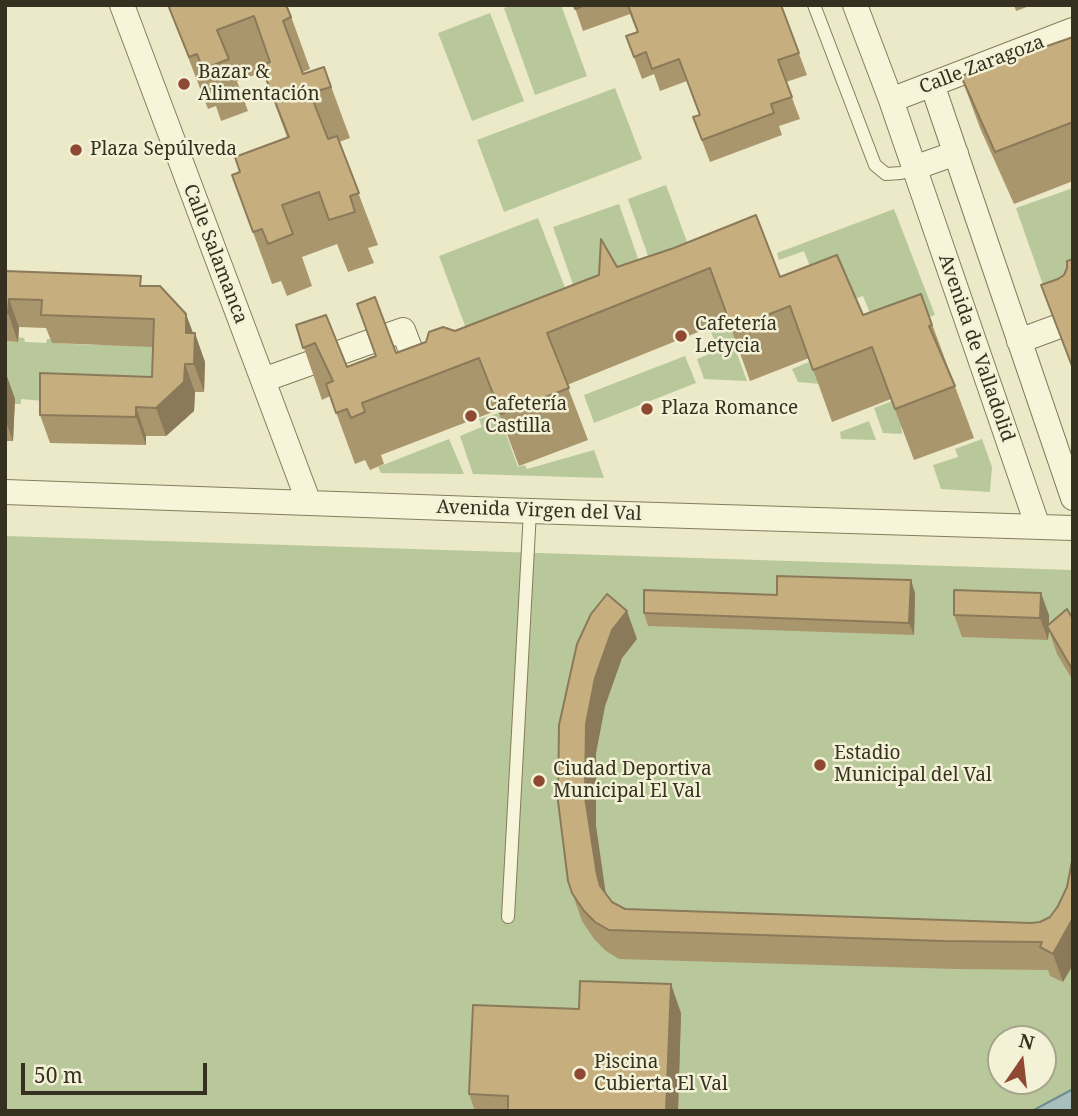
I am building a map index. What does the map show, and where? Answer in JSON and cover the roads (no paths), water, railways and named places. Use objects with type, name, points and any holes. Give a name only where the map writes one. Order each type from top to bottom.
[{"type":"street","name":"Calle Salamanca","points":[[122,5],[309,503]]},
{"type":"street","name":"Avenida de Valladolid","points":[[855,5],[891,100],[1038,527]]},
{"type":"street","name":"Calle Zaragoza","points":[[891,100],[1073,30]]},
{"type":"street","points":[[932,84],[1073,498]]},
{"type":"street","points":[[914,169],[956,153]]},
{"type":"street","points":[[1019,341],[1073,321]]},
{"type":"street","points":[[263,380],[403,331],[421,378],[444,369]]},
{"type":"street","name":"Avenida Virgen del Val","points":[[5,492],[1073,528]]},
{"type":"lane","points":[[814,5],[876,165],[887,174],[914,169]]},
{"type":"lane","points":[[508,917],[530,511]]},
{"type":"water","points":[[1073,1089],[1073,1111],[1032,1111]]},
{"type":"place","name":"Bazar & Alimentación","points":[[184,84]]},
{"type":"place","name":"Plaza Sepúlveda","points":[[76,150]]},
{"type":"place","name":"Cafetería Letycia","points":[[681,336]]},
{"type":"place","name":"Plaza Romance","points":[[647,409]]},
{"type":"place","name":"Cafetería Castilla","points":[[471,416]]},
{"type":"place","name":"Estadio Municipal del Val","points":[[820,765]]},
{"type":"place","name":"Ciudad Deportiva Municipal El Val","points":[[539,781]]},
{"type":"place","name":"Piscina Cubierta El Val","points":[[580,1074]]}]
